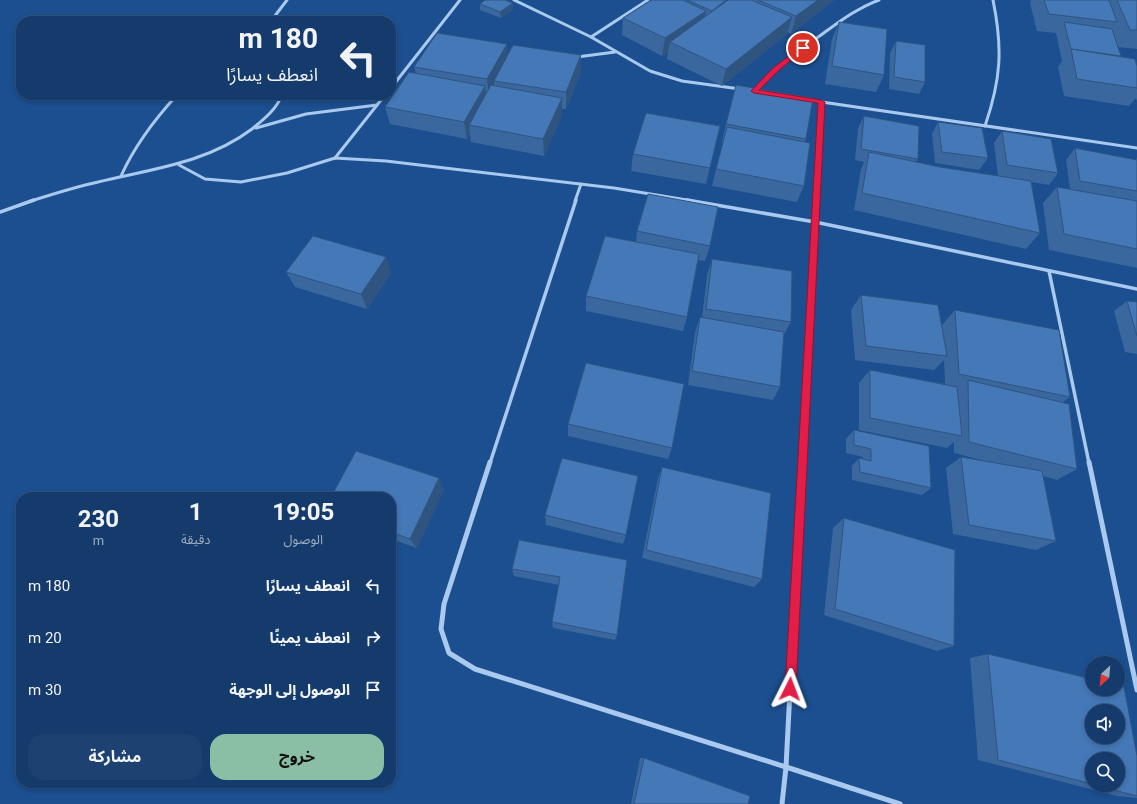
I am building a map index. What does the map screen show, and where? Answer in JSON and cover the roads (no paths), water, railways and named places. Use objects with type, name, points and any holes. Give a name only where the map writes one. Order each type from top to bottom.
[{"type":"street","points":[[275,16],[287,0]]},
{"type":"street","points":[[396,82],[460,0]]},
{"type":"street","points":[[514,0],[591,37],[636,64],[665,76],[700,84],[741,90]]},
{"type":"street","points":[[591,37],[648,0]]},
{"type":"street","points":[[754,91],[775,69],[803,48],[854,12],[879,0]]},
{"type":"street","points":[[985,126],[995,94],[1000,71],[999,31],[993,0]]},
{"type":"street","points":[[431,38],[439,39]]},
{"type":"street","points":[[572,57],[616,52]]},
{"type":"street","points":[[748,90],[762,92]]},
{"type":"street","points":[[806,99],[1137,148]]},
{"type":"street","points":[[122,176],[129,157],[138,142],[173,100]]},
{"type":"street","points":[[0,212],[76,187],[179,165],[226,148],[237,142],[253,129],[275,108],[279,100]]},
{"type":"street","points":[[335,158],[381,100]]},
{"type":"street","points":[[782,804],[786,767],[821,102]]},
{"type":"street","points":[[253,129],[306,114],[348,108],[377,106]]},
{"type":"street","points":[[179,165],[205,179],[241,182],[287,173],[335,158],[386,161],[614,188],[815,222],[1137,289]]},
{"type":"street","points":[[581,184],[444,604],[441,629],[449,653],[475,668],[900,804]]},
{"type":"street","points":[[1049,271],[1137,690]]}]
